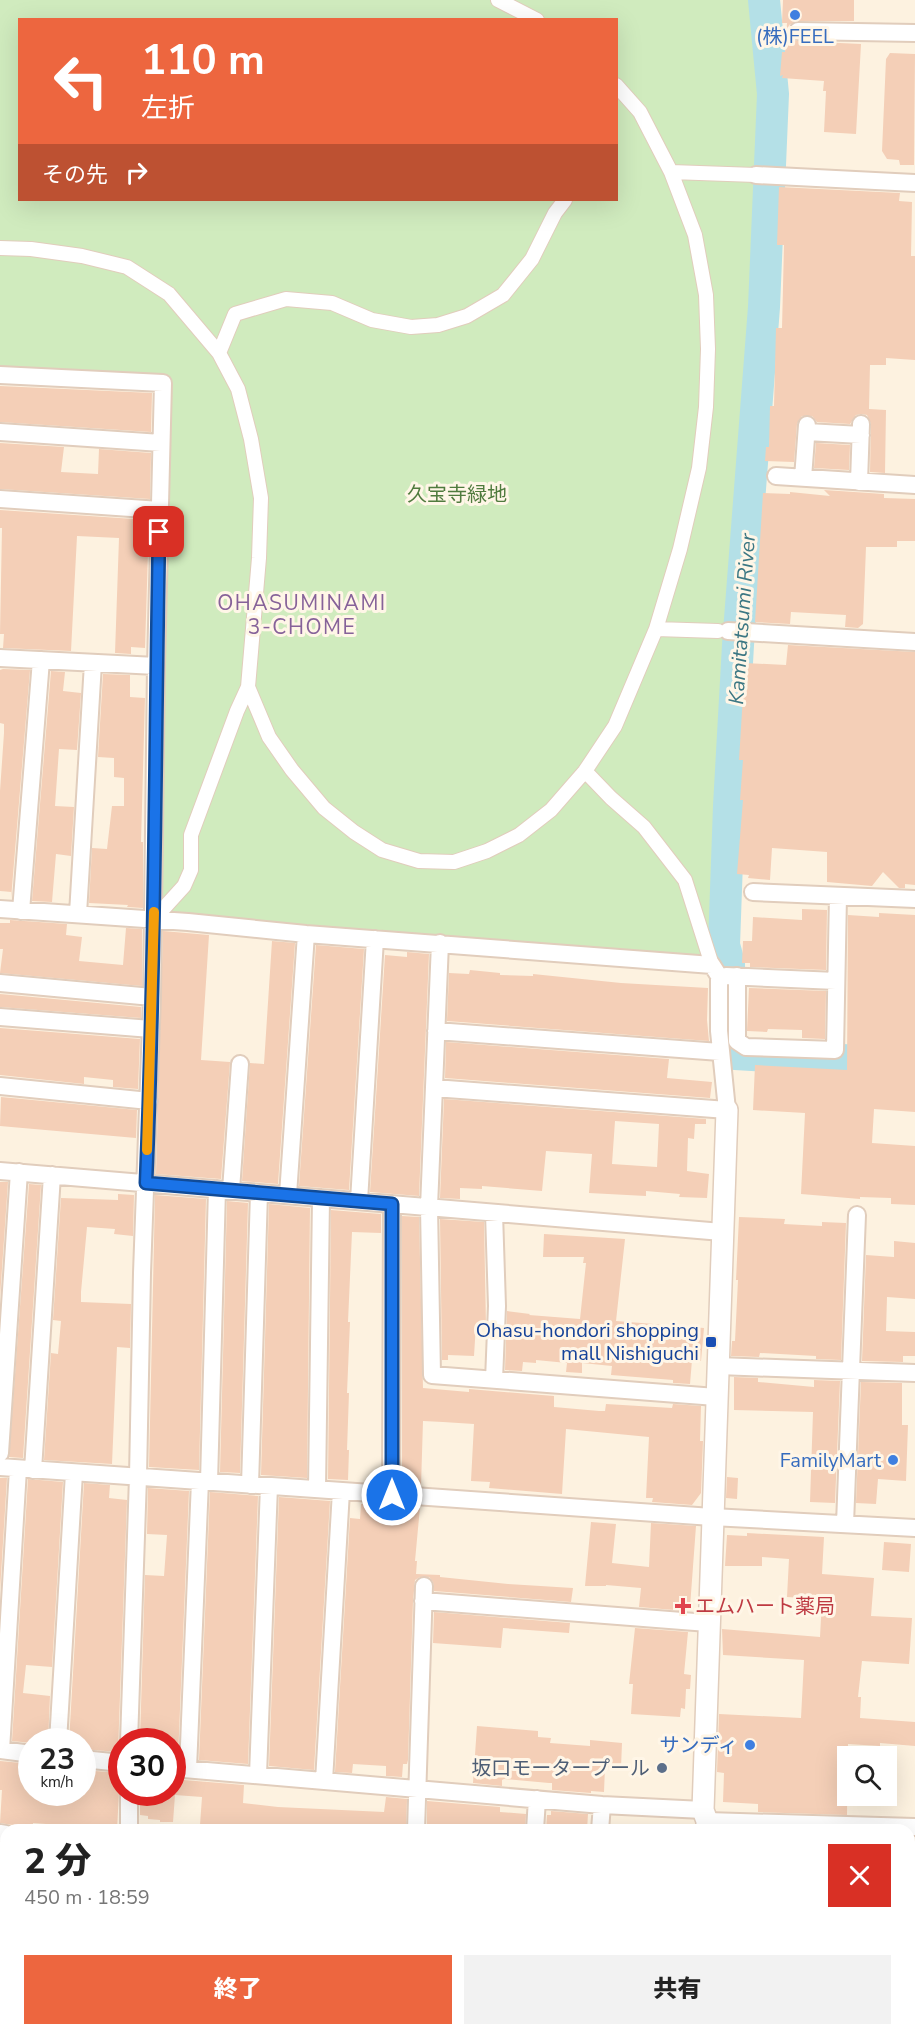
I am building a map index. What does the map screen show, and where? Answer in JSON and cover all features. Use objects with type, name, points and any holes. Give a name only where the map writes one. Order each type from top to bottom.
[{"type":"street","points":[[498,0],[533,18]]},
{"type":"street","points":[[798,31],[915,33]]},
{"type":"street","points":[[248,687],[269,737],[292,770],[324,808],[354,832],[382,850],[419,861],[454,862],[487,851],[519,835],[550,810],[585,771],[615,726],[656,629],[680,549],[699,468],[708,372],[706,295],[695,235],[671,172],[640,112],[618,87]]},
{"type":"street","points":[[671,172],[915,183]]},
{"type":"street","points":[[219,353],[235,314],[286,299],[332,303],[372,320],[411,327],[438,325],[466,316],[503,295],[532,259],[555,213],[564,201]]},
{"type":"street","points":[[0,248],[31,249],[82,256],[127,267],[169,294],[219,353],[238,390],[251,439],[261,498],[259,558],[248,687],[191,835],[191,870],[184,886],[154,919]]},
{"type":"street","points":[[0,375],[163,383],[156,666],[154,919],[129,1728]]},
{"type":"street","points":[[804,478],[807,428],[861,430],[859,482]]},
{"type":"street","points":[[0,432],[161,443]]},
{"type":"street","points":[[776,476],[915,485]]},
{"type":"street","points":[[0,499],[160,510]]},
{"type":"street","points":[[656,629],[915,642]]},
{"type":"street","points":[[0,658],[156,666]]},
{"type":"street","points":[[21,911],[41,660]]},
{"type":"street","points":[[78,914],[93,663]]},
{"type":"street","points":[[585,771],[610,798],[644,827],[685,880],[716,970],[720,1052],[727,1110],[708,1623],[705,1820]]},
{"type":"street","points":[[753,892],[915,899]]},
{"type":"street","points":[[737,976],[737,1041],[746,1047],[835,1050],[838,896]]},
{"type":"street","points":[[0,909],[154,919],[306,934],[440,943],[716,970],[737,976],[836,981]]},
{"type":"street","points":[[288,1195],[306,934]]},
{"type":"street","points":[[359,1201],[375,939]]},
{"type":"street","points":[[440,943],[429,1207],[432,1375],[717,1397]]},
{"type":"street","points":[[0,983],[152,997]]},
{"type":"street","points":[[0,1017],[151,1029]]},
{"type":"street","points":[[436,1031],[720,1052]]},
{"type":"street","points":[[183,1728],[204,1482],[224,1190],[240,1064]]},
{"type":"street","points":[[0,1086],[149,1101]]},
{"type":"street","points":[[434,1088],[727,1110]]},
{"type":"street","points":[[0,1171],[722,1232]]},
{"type":"street","points":[[0,1453],[19,1172]]},
{"type":"street","points":[[18,1752],[0,1750],[52,1175]]},
{"type":"street","points":[[250,1485],[259,1193]]},
{"type":"street","points":[[317,1490],[321,1198]]},
{"type":"street","points":[[392,1204],[392,1495]]},
{"type":"street","points":[[494,1213],[497,1306],[494,1380]]},
{"type":"street","points":[[845,1524],[857,1215]]},
{"type":"street","points":[[718,1366],[915,1373]]},
{"type":"street","points":[[0,1467],[712,1517],[915,1528]]},
{"type":"street","points":[[59,1728],[74,1473]]},
{"type":"street","points":[[258,1775],[269,1486]]},
{"type":"street","points":[[324,1781],[341,1491]]},
{"type":"street","points":[[416,1824],[424,1594],[708,1623]]},
{"type":"street","points":[[186,1769],[602,1805],[705,1820],[825,1824]]},
{"type":"street","points":[[535,1824],[537,1799]]},
{"type":"street","points":[[600,1824],[602,1805]]},
{"type":"street","points":[[129,1806],[129,1824]]},
{"type":"green space","name":"久宝寺緑地","points":[[0,0],[758,0],[766,93],[756,340],[720,957],[166,914],[160,893],[170,378],[0,369]]},
{"type":"building","points":[[783,0],[854,0],[854,21],[798,21],[789,25],[788,31],[789,37],[797,41],[861,44],[856,134],[824,132],[826,91],[823,91],[824,81],[780,76],[782,52],[785,52],[787,23],[782,23]]},
{"type":"building","points":[[890,53],[915,54],[914,165],[900,165],[899,160],[887,159],[882,151],[886,59]]},
{"type":"building","points":[[779,187],[900,193],[899,201],[912,202],[911,256],[915,256],[915,360],[886,358],[886,365],[870,365],[869,409],[886,410],[885,473],[870,472],[871,424],[867,415],[862,414],[856,415],[850,424],[817,422],[812,416],[802,416],[797,424],[794,462],[765,461],[766,447],[769,447],[770,406],[774,406],[776,328],[782,328],[784,245],[777,245]]},
{"type":"building","points":[[0,386],[152,393],[151,432],[0,422]]},
{"type":"building","points":[[0,443],[64,447],[61,472],[98,474],[99,449],[151,453],[150,499],[0,489]]},
{"type":"building","points":[[816,443],[850,445],[849,470],[814,468]]},
{"type":"building","points":[[824,490],[884,494],[884,498],[915,499],[915,541],[897,541],[897,547],[866,547],[863,624],[858,628],[845,627],[846,615],[791,612],[790,624],[755,622],[763,493],[790,494],[790,492],[830,496]]},
{"type":"building","points":[[0,510],[149,520],[145,648],[131,647],[131,654],[115,653],[119,538],[77,536],[71,651],[3,648],[4,634],[0,634],[2,528],[0,528]]},
{"type":"building","points":[[788,645],[915,652],[915,885],[905,884],[905,888],[899,888],[883,872],[872,886],[827,882],[827,852],[772,848],[770,880],[748,878],[749,875],[737,874],[743,800],[740,800],[743,760],[739,760],[745,663],[786,665]]},
{"type":"building","points":[[0,670],[30,670],[12,892],[0,891],[0,791],[4,724],[0,723]]},
{"type":"building","points":[[51,671],[65,672],[63,691],[81,693],[77,750],[59,749],[55,806],[74,807],[71,856],[56,854],[52,902],[32,901]]},
{"type":"building","points":[[103,674],[130,675],[130,697],[145,698],[141,842],[143,842],[143,908],[89,903],[92,848],[107,849],[112,806],[124,806],[124,778],[114,777],[114,758],[98,757]]},
{"type":"building","points":[[802,909],[827,910],[826,970],[750,967],[750,963],[742,963],[743,941],[752,941],[753,917],[802,920]]},
{"type":"building","points":[[879,913],[915,915],[915,1112],[874,1109],[872,1143],[915,1146],[915,1205],[891,1204],[891,1198],[860,1197],[860,1199],[801,1194],[805,1113],[753,1110],[755,1065],[847,1070],[848,915],[879,917]]},
{"type":"building","points":[[10,920],[67,924],[66,935],[82,937],[79,961],[123,965],[126,928],[142,929],[142,986],[0,973],[3,949],[0,949],[0,923],[10,923]]},
{"type":"building","points":[[163,931],[209,935],[201,1060],[230,1062],[221,1179],[156,1174]]},
{"type":"building","points":[[272,941],[295,943],[278,1184],[242,1181],[250,1063],[264,1064]]},
{"type":"building","points":[[316,945],[364,949],[349,1190],[299,1186]]},
{"type":"building","points":[[407,952],[429,954],[419,1196],[370,1192],[385,955],[407,957]]},
{"type":"building","points":[[470,970],[500,973],[500,975],[533,976],[533,974],[621,983],[708,988],[709,1041],[447,1021],[449,973],[469,974]]},
{"type":"building","points":[[749,988],[826,991],[825,1039],[802,1038],[802,1030],[747,1031]]},
{"type":"building","points":[[0,994],[141,1007],[141,1018],[0,1007]]},
{"type":"building","points":[[0,1028],[140,1039],[138,1089],[113,1087],[113,1080],[84,1077],[84,1084],[0,1075]]},
{"type":"building","points":[[446,1042],[669,1059],[667,1078],[712,1082],[710,1098],[445,1078]]},
{"type":"building","points":[[1,1097],[137,1110],[136,1138],[0,1126]]},
{"type":"building","points":[[444,1099],[706,1119],[706,1124],[695,1124],[694,1139],[688,1138],[687,1171],[709,1174],[707,1198],[679,1197],[680,1194],[646,1191],[646,1196],[589,1193],[592,1154],[546,1151],[542,1191],[482,1186],[482,1189],[460,1188],[460,1199],[440,1198]],"holes":[[[615,1121],[659,1124],[657,1167],[612,1164]]]},
{"type":"building","points":[[0,1182],[8,1182],[0,1297]]},
{"type":"building","points":[[29,1184],[41,1185],[23,1458],[9,1457]]},
{"type":"building","points":[[118,1194],[134,1195],[133,1236],[114,1234],[115,1229],[87,1227],[81,1292],[81,1302],[131,1304],[130,1348],[117,1347],[112,1464],[44,1460],[51,1353],[58,1354],[61,1321],[53,1320],[61,1198],[118,1200]]},
{"type":"building","points":[[155,1195],[206,1199],[199,1470],[149,1467]]},
{"type":"building","points":[[227,1201],[248,1203],[240,1473],[220,1472]]},
{"type":"building","points":[[269,1204],[310,1208],[307,1478],[261,1475]]},
{"type":"building","points":[[331,1210],[381,1214],[381,1233],[352,1232],[348,1322],[350,1322],[347,1393],[349,1393],[348,1480],[328,1479]]},
{"type":"building","points":[[402,1216],[419,1217],[423,1388],[469,1392],[469,1389],[554,1396],[554,1407],[599,1411],[605,1411],[606,1404],[672,1408],[673,1404],[701,1406],[700,1441],[703,1441],[701,1493],[692,1505],[652,1502],[653,1498],[646,1498],[649,1437],[566,1429],[562,1494],[489,1488],[490,1482],[471,1481],[474,1424],[443,1422],[423,1421],[421,1486],[402,1485]]},
{"type":"building","points":[[739,1217],[785,1219],[784,1224],[822,1226],[822,1222],[846,1223],[841,1360],[816,1359],[816,1356],[760,1353],[759,1357],[731,1356],[732,1341],[735,1341]]},
{"type":"building","points":[[440,1219],[484,1222],[486,1325],[476,1324],[474,1356],[448,1355],[448,1360],[442,1360]]},
{"type":"building","points":[[544,1234],[625,1239],[616,1321],[704,1328],[701,1361],[692,1360],[690,1384],[673,1383],[673,1380],[611,1375],[612,1366],[582,1363],[582,1373],[566,1372],[567,1363],[536,1360],[536,1363],[523,1362],[522,1371],[505,1370],[507,1311],[580,1319],[586,1263],[583,1263],[584,1257],[543,1257]]},
{"type":"building","points":[[894,1241],[915,1243],[915,1299],[887,1297],[886,1331],[915,1332],[915,1356],[903,1356],[903,1362],[862,1361],[866,1255],[894,1257]]},
{"type":"building","points":[[734,1377],[758,1378],[758,1382],[814,1387],[814,1380],[840,1381],[835,1503],[810,1502],[813,1412],[734,1410]]},
{"type":"building","points":[[861,1382],[902,1383],[902,1425],[908,1425],[906,1481],[878,1479],[876,1504],[856,1503]]},
{"type":"building","points":[[727,1477],[738,1478],[737,1499],[726,1498]]},
{"type":"building","points":[[0,1478],[7,1478],[0,1591]]},
{"type":"building","points":[[28,1479],[63,1482],[52,1667],[26,1665],[23,1693],[50,1696],[49,1728],[18,1728],[18,1742],[12,1741]]},
{"type":"building","points":[[84,1483],[110,1485],[109,1498],[127,1500],[119,1728],[108,1728],[108,1751],[96,1750],[96,1728],[70,1728]]},
{"type":"building","points":[[148,1488],[189,1491],[179,1728],[140,1728],[145,1575],[164,1576],[167,1535],[147,1534]]},
{"type":"building","points":[[210,1492],[258,1496],[248,1764],[199,1760]]},
{"type":"building","points":[[279,1497],[330,1501],[314,1770],[269,1766]]},
{"type":"building","points":[[361,1504],[420,1507],[416,1574],[573,1588],[571,1602],[434,1591],[433,1582],[429,1577],[420,1577],[415,1580],[408,1760],[407,1764],[403,1764],[402,1777],[386,1776],[386,1766],[353,1764],[352,1773],[335,1772],[350,1518],[360,1519]]},
{"type":"building","points":[[591,1522],[616,1524],[612,1563],[649,1567],[651,1523],[696,1526],[690,1607],[686,1611],[639,1607],[641,1588],[585,1586]]},
{"type":"building","points":[[747,1533],[824,1537],[822,1574],[874,1578],[871,1616],[912,1618],[909,1664],[862,1661],[858,1697],[861,1697],[860,1718],[915,1722],[915,1746],[880,1743],[880,1746],[848,1744],[848,1746],[837,1746],[837,1806],[847,1806],[847,1815],[758,1812],[758,1804],[723,1802],[724,1773],[717,1772],[719,1714],[801,1718],[804,1660],[723,1655],[722,1629],[820,1637],[822,1599],[787,1597],[789,1559],[762,1557],[762,1566],[725,1566],[727,1535],[747,1536]]},
{"type":"building","points":[[884,1542],[911,1544],[909,1572],[882,1570]]},
{"type":"building","points":[[434,1612],[570,1623],[569,1633],[503,1628],[501,1648],[433,1643]]},
{"type":"building","points":[[635,1628],[688,1632],[684,1674],[691,1675],[690,1689],[686,1689],[685,1709],[681,1708],[680,1717],[631,1714],[633,1684],[629,1684]]},
{"type":"building","points":[[477,1726],[538,1731],[538,1737],[551,1738],[550,1743],[590,1746],[590,1740],[622,1743],[621,1768],[605,1767],[604,1792],[552,1790],[552,1783],[504,1779],[502,1786],[473,1783]]},
{"type":"building","points":[[0,1761],[18,1763],[18,1806],[96,1806],[96,1771],[108,1772],[108,1806],[118,1806],[117,1824],[0,1823],[2,1790],[0,1790]]},
{"type":"building","points":[[186,1780],[244,1785],[243,1803],[278,1807],[384,1812],[386,1797],[407,1799],[406,1824],[200,1824],[202,1797],[186,1796]]},
{"type":"building","points":[[427,1801],[500,1807],[500,1812],[526,1814],[525,1824],[427,1824]]},
{"type":"building","points":[[140,1806],[174,1806],[173,1822],[160,1822],[160,1820],[148,1819],[148,1816],[140,1815]]},
{"type":"building","points":[[551,1811],[588,1814],[587,1824],[546,1824],[547,1815],[551,1815]]},
{"type":"waterway","name":"Kamitatsumi River","points":[[764,0],[773,94],[764,307],[738,645],[729,806],[724,945],[729,963],[728,1048],[735,1054],[915,1064]]},
{"type":"slow traffic","points":[[147,1150],[154,912]]},
{"type":"place","name":"(株)FEEL","points":[[795,15]]},
{"type":"place","name":"Ohasu-hondori shopping mall Nishiguchi","points":[[711,1342]]},
{"type":"place","name":"FamilyMart","points":[[893,1460]]},
{"type":"place","name":"エムハート薬局","points":[[683,1606]]},
{"type":"place","name":"サンディ","points":[[750,1745]]},
{"type":"place","name":"坂口モータープール","points":[[662,1768]]},
{"type":"district","name":"OHASUMINAMI 3-CHOME","points":[[302,615]]},
{"type":"route","points":[[159,532],[154,919],[146,1183],[392,1204],[392,1495]]}]
